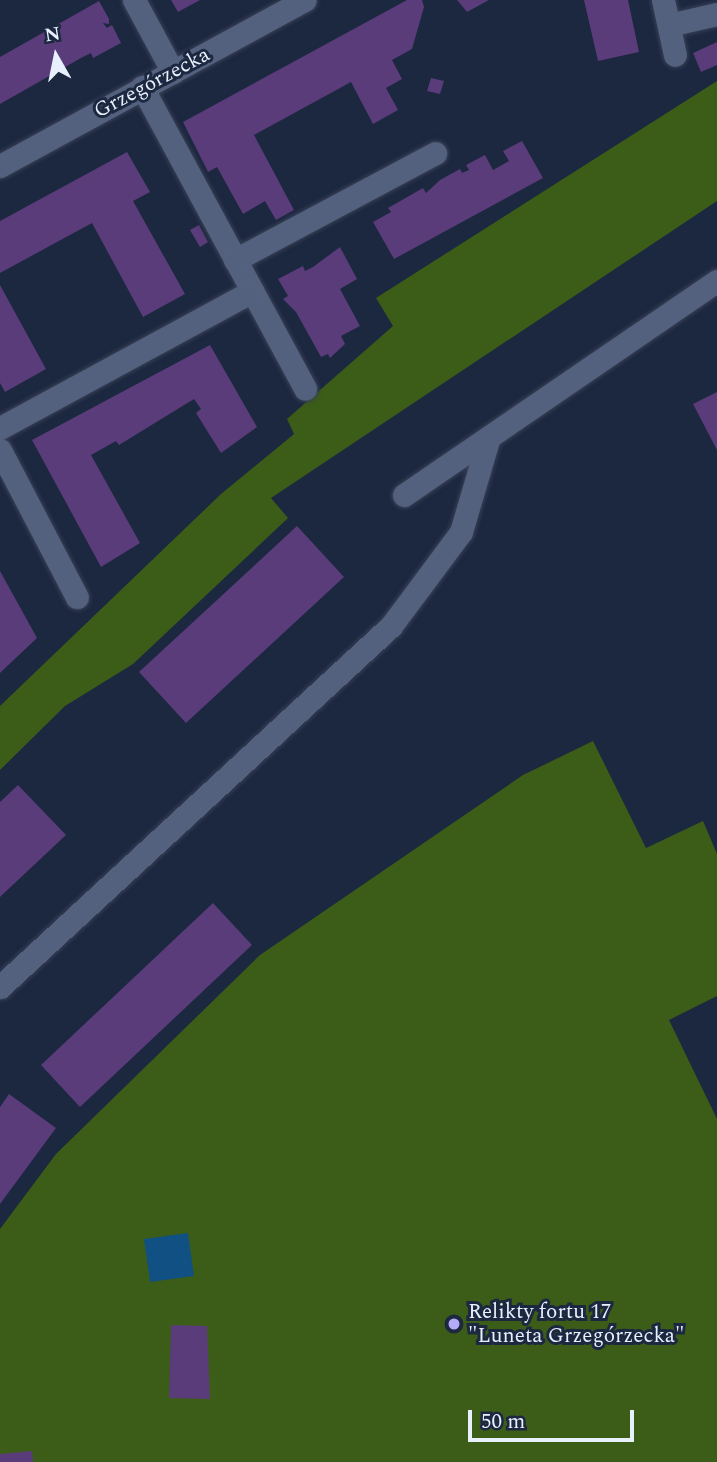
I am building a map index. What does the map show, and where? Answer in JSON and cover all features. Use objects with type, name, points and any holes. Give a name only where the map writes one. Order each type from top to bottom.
[{"type":"street","points":[[134,0],[173,72]]},
{"type":"street","name":"Grzegórzecka","points":[[0,166],[305,0]]},
{"type":"street","points":[[663,0],[676,55]]},
{"type":"street","points":[[668,25],[717,14]]},
{"type":"street","points":[[142,88],[305,389]]},
{"type":"street","points":[[235,260],[435,153]]},
{"type":"street","points":[[404,495],[717,281]]},
{"type":"street","points":[[0,428],[252,290]]},
{"type":"street","points":[[0,987],[391,626],[461,532],[489,437]]},
{"type":"street","points":[[0,450],[77,597]]},
{"type":"green space","points":[[717,81],[717,201],[271,498],[288,518],[133,664],[65,706],[0,770],[0,706],[221,494],[294,434],[287,419],[393,326],[376,298]]},
{"type":"green space","points":[[593,741],[646,848],[703,821],[717,854],[717,996],[669,1020],[717,1119],[717,1462],[0,1462],[0,1229],[56,1154],[260,955],[523,775]]},
{"type":"water","points":[[188,1233],[194,1276],[150,1282],[144,1239]]},
{"type":"building","points":[[171,0],[200,0],[178,12]]},
{"type":"building","points":[[407,0],[422,0],[424,7],[412,49],[392,60],[402,79],[386,88],[398,110],[373,124],[351,82],[254,135],[294,210],[276,220],[265,201],[243,214],[217,167],[208,172],[183,122]]},
{"type":"building","points":[[457,0],[489,0],[467,12]]},
{"type":"building","points":[[584,0],[628,0],[639,52],[598,61]]},
{"type":"building","points":[[99,1],[109,19],[109,24],[103,23],[107,28],[112,25],[121,43],[93,58],[91,53],[81,58],[0,104],[0,57]]},
{"type":"building","points":[[717,42],[717,65],[701,72],[693,53]]},
{"type":"building","points":[[431,78],[444,81],[440,94],[427,91]]},
{"type":"building","points":[[522,141],[543,178],[394,259],[373,222],[391,212],[388,208],[423,188],[426,193],[440,180],[460,169],[462,173],[469,170],[466,165],[485,155],[493,170],[509,161],[503,151]]},
{"type":"building","points":[[127,152],[150,192],[133,201],[185,294],[143,317],[92,223],[0,273],[0,221]]},
{"type":"building","points":[[199,225],[208,242],[200,247],[190,230]]},
{"type":"building","points":[[340,247],[357,279],[340,289],[360,326],[341,336],[345,344],[330,358],[328,354],[321,357],[296,312],[283,299],[288,296],[278,279],[303,266],[305,271],[313,267]]},
{"type":"building","points":[[0,285],[46,369],[5,392],[0,383]]},
{"type":"building","points":[[210,345],[257,427],[221,453],[196,413],[201,409],[194,399],[119,445],[116,441],[91,455],[140,543],[101,567],[32,440]]},
{"type":"building","points":[[717,392],[717,450],[693,404]]},
{"type":"building","points":[[297,526],[344,577],[186,723],[139,672]]},
{"type":"building","points":[[0,571],[37,638],[0,673]]},
{"type":"building","points":[[18,785],[66,835],[0,897],[0,802]]},
{"type":"building","points":[[213,903],[252,945],[80,1107],[41,1065]]},
{"type":"building","points":[[9,1094],[56,1128],[0,1204],[0,1107]]},
{"type":"building","points":[[171,1325],[207,1326],[210,1399],[169,1398]]},
{"type":"building","points":[[32,1451],[33,1462],[0,1462],[0,1454]]},
{"type":"place","name":"Relikty fortu 17 \"Luneta Grzegórzecka\"","points":[[454,1324]]}]
